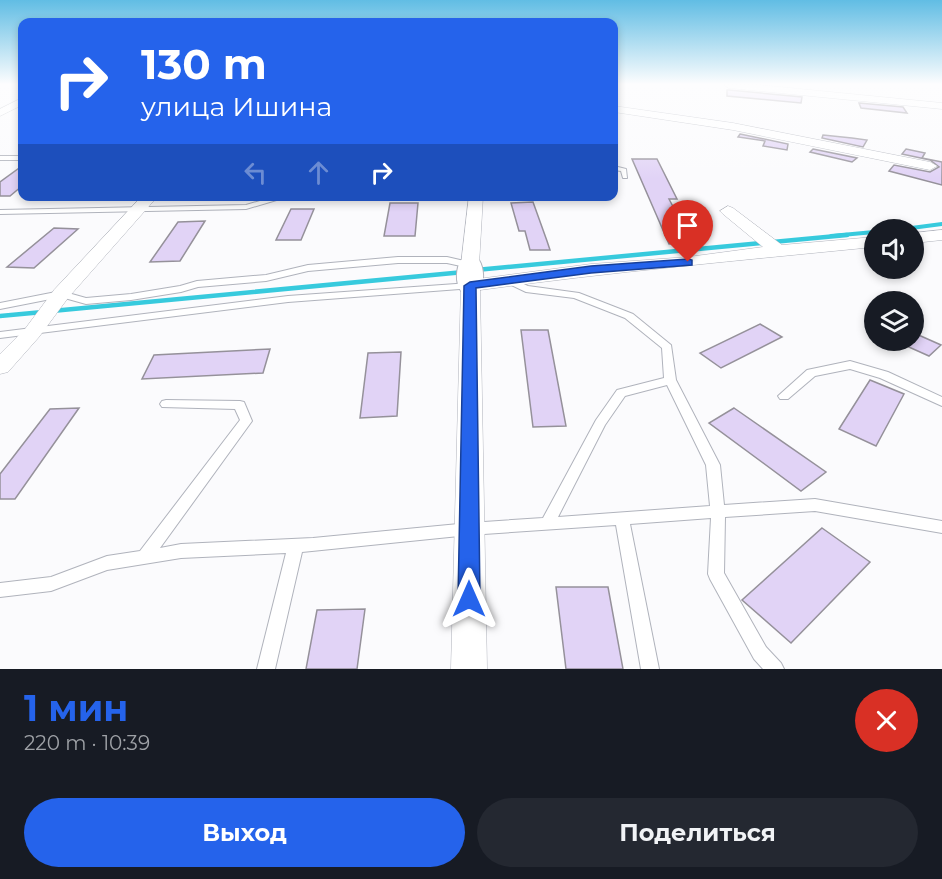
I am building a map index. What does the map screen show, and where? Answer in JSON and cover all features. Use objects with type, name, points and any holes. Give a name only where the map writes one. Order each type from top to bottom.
[{"type":"street","points":[[675,116],[930,166]]},
{"type":"street","points":[[0,367],[32,333],[61,294],[146,201]]},
{"type":"street","points":[[469,669],[470,275],[476,201]]},
{"type":"street","points":[[728,211],[778,250]]},
{"type":"street","points":[[924,237],[942,235]]},
{"type":"street","points":[[470,275],[508,280],[591,269],[688,262],[778,250],[864,243]]},
{"type":"lane","points":[[0,158],[18,158]]},
{"type":"lane","points":[[618,169],[624,170],[626,177]]},
{"type":"lane","points":[[0,212],[246,207],[268,201]]},
{"type":"lane","points":[[0,306],[61,294],[86,301],[131,297],[182,289],[197,284],[266,278],[308,268],[398,260],[447,260],[470,275]]},
{"type":"lane","points":[[0,335],[32,333],[470,275]]},
{"type":"lane","points":[[508,280],[526,289],[576,295],[629,316],[667,347],[670,380],[713,465],[718,512],[716,574],[760,653],[775,669]]},
{"type":"lane","points":[[783,396],[811,373],[850,365],[884,375],[942,402]]},
{"type":"lane","points":[[547,524],[600,423],[621,393],[670,380]]},
{"type":"lane","points":[[144,557],[246,421],[240,405],[166,404]]},
{"type":"lane","points":[[0,590],[51,584],[107,563],[181,550],[296,545],[469,529],[815,505],[942,527]]},
{"type":"lane","points":[[622,519],[650,669]]},
{"type":"lane","points":[[266,669],[296,545]]},
{"type":"building","points":[[740,134],[788,144],[787,150],[763,146],[765,141],[738,137]]},
{"type":"building","points":[[823,135],[867,140],[863,147],[822,138]]},
{"type":"building","points":[[813,149],[857,158],[852,162],[810,152]]},
{"type":"building","points":[[906,149],[925,153],[922,158],[942,162],[942,185],[889,171],[894,165],[930,172],[939,167],[930,160],[902,154]]},
{"type":"building","points":[[632,159],[657,159],[677,199],[669,199],[692,242],[669,244]]},
{"type":"building","points":[[18,169],[18,189],[10,196],[0,196],[0,182]]},
{"type":"building","points":[[533,202],[550,250],[530,250],[525,231],[519,231],[511,203]]},
{"type":"building","points":[[390,203],[418,203],[415,236],[384,236]]},
{"type":"building","points":[[291,209],[314,209],[301,240],[276,240]]},
{"type":"building","points":[[205,221],[180,261],[150,262],[178,222]]},
{"type":"building","points":[[54,228],[78,229],[34,268],[7,267]]},
{"type":"building","points":[[760,324],[782,337],[721,368],[700,353]]},
{"type":"building","points":[[521,330],[548,330],[566,426],[533,427]]},
{"type":"building","points":[[924,337],[941,345],[929,356],[918,351],[924,351]]},
{"type":"building","points":[[270,349],[263,373],[142,379],[154,355]]},
{"type":"building","points":[[401,352],[397,416],[360,418],[368,353]]},
{"type":"building","points":[[870,380],[904,394],[876,446],[839,429]]},
{"type":"building","points":[[79,408],[15,499],[0,499],[0,474],[50,409]]},
{"type":"building","points":[[734,408],[826,472],[801,491],[709,423]]},
{"type":"building","points":[[822,528],[870,562],[791,643],[742,600]]},
{"type":"building","points":[[556,587],[608,587],[623,669],[566,669]]},
{"type":"building","points":[[365,609],[357,669],[306,669],[317,610]]},
{"type":"waterway","points":[[924,226],[942,224]]},
{"type":"waterway","points":[[831,236],[864,233]]},
{"type":"waterway","points":[[476,270],[847,235]]},
{"type":"waterway","points":[[52,311],[464,272]]},
{"type":"waterway","points":[[0,316],[43,312]]},
{"type":"route","points":[[469,599],[470,286],[591,269],[688,262]]}]
